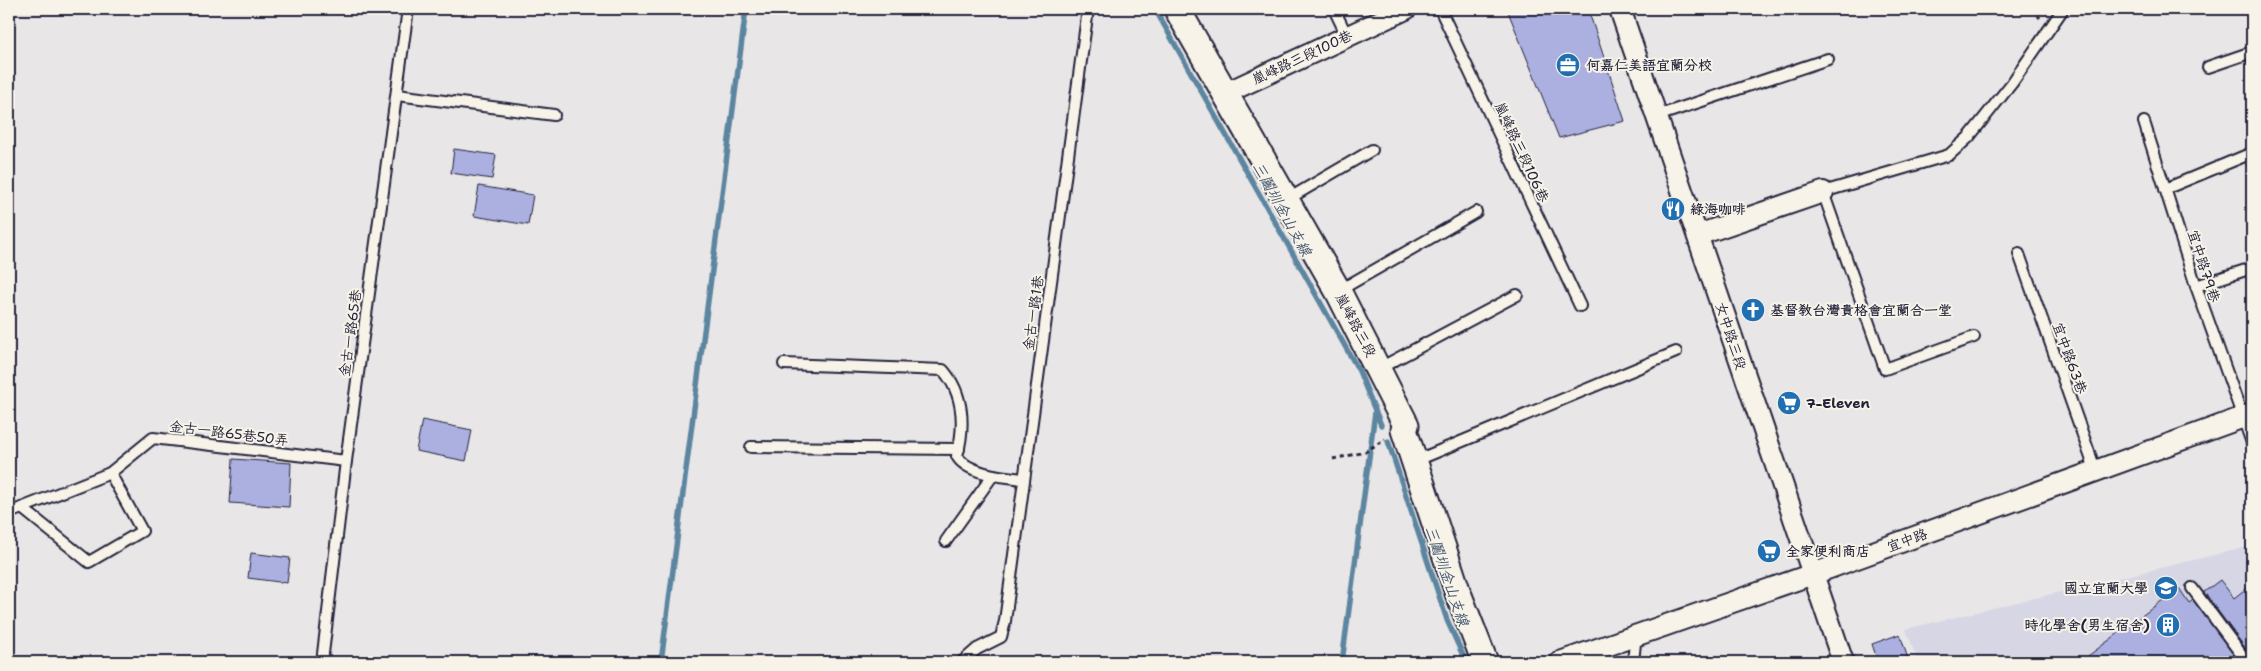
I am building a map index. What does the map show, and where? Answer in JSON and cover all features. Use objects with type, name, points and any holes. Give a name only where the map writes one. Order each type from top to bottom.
[{"type":"street","name":"嵐峰路三段","points":[[1177,9],[1288,199],[1338,291],[1406,425],[1404,430],[1458,593],[1485,662]]},
{"type":"street","name":"嵐峰路三段100巷","points":[[1226,93],[1406,9]]},
{"type":"street","name":"女中路三段","points":[[1620,9],[1843,662]]},
{"type":"street","points":[[1698,235],[1823,192]]},
{"type":"street","name":"宜中路","points":[[1560,662],[1813,574],[2248,416]]},
{"type":"lane","name":"金古一路65巷","points":[[322,662],[346,461],[408,9]]},
{"type":"lane","name":"金古一路1巷","points":[[962,662],[977,649],[1001,637],[1005,621],[1088,9]]},
{"type":"lane","points":[[1334,9],[1347,36]]},
{"type":"lane","name":"嵐峰路三段106巷","points":[[1440,9],[1580,306]]},
{"type":"lane","points":[[1974,337],[1885,369],[1823,192],[1949,155],[1970,137],[1983,117],[2012,83],[2063,9]]},
{"type":"lane","points":[[2208,67],[2252,52]]},
{"type":"lane","points":[[1656,116],[1828,59]]},
{"type":"lane","points":[[397,95],[554,115]]},
{"type":"lane","name":"宜中路79巷","points":[[2144,122],[2196,286],[2248,416],[2252,443]]},
{"type":"lane","points":[[1288,199],[1372,150]]},
{"type":"lane","points":[[2165,189],[2252,153]]},
{"type":"lane","points":[[1338,291],[1476,212]]},
{"type":"lane","name":"宜中路63巷","points":[[2019,254],[2096,472]]},
{"type":"lane","points":[[2196,286],[2252,268]]},
{"type":"lane","points":[[1378,369],[1517,295]]},
{"type":"lane","points":[[1415,461],[1676,352]]},
{"type":"lane","points":[[784,364],[943,370],[952,381],[960,400],[962,437],[957,456],[961,463],[993,475],[1024,479]]},
{"type":"lane","name":"金古一路65巷50弄","points":[[9,513],[110,472],[154,438],[346,461]]},
{"type":"lane","points":[[751,447],[958,449]]},
{"type":"lane","points":[[22,508],[89,562],[142,531],[110,472]]},
{"type":"lane","points":[[946,541],[993,475]]},
{"type":"lane","points":[[2192,588],[2247,662]]},
{"type":"lane","points":[[1633,662],[1636,634]]},
{"type":"path","points":[[1333,458],[1365,452],[1406,425]]},
{"type":"shaded area","name":"國立宜蘭大學","points":[[2252,546],[2252,662],[1918,662],[1906,629]]},
{"type":"building","name":"何嘉仁美語宜蘭分校","points":[[1507,9],[1588,9],[1625,121],[1559,138]]},
{"type":"building","points":[[454,149],[496,155],[492,179],[451,173]]},
{"type":"building","points":[[479,186],[533,195],[528,225],[474,216]]},
{"type":"building","points":[[422,420],[472,430],[466,461],[416,451]]},
{"type":"building","points":[[233,459],[291,463],[289,507],[230,503]]},
{"type":"building","points":[[251,553],[290,558],[287,583],[248,578]]},
{"type":"building","points":[[2220,580],[2234,598],[2252,584],[2252,657],[2204,592]]},
{"type":"building","name":"時化學舍(男生宿舍)","points":[[2179,588],[2189,603],[2193,600],[2239,662],[2080,662]]},
{"type":"building","points":[[1900,634],[1909,662],[1878,662],[1872,644]]},
{"type":"waterway","points":[[661,662],[746,9]]},
{"type":"waterway","name":"三鬮圳金山支線","points":[[1155,9],[1359,371],[1381,425]]},
{"type":"waterway","points":[[1342,662],[1375,412]]},
{"type":"waterway","name":"三鬮圳金山支線","points":[[1388,441],[1447,620],[1466,662]]},
{"type":"place","name":"何嘉仁美語宜蘭分校","points":[[1568,65]]},
{"type":"place","name":"綠海咖啡","points":[[1673,209]]},
{"type":"place","name":"基督教台灣貴格會宜蘭合一堂","points":[[1753,310]]},
{"type":"place","name":"7-Eleven","points":[[1789,403]]},
{"type":"place","name":"全家便利商店","points":[[1769,551]]},
{"type":"place","name":"國立宜蘭大學","points":[[2166,588]]},
{"type":"place","name":"時化學舍(男生宿舍)","points":[[2168,625]]}]
